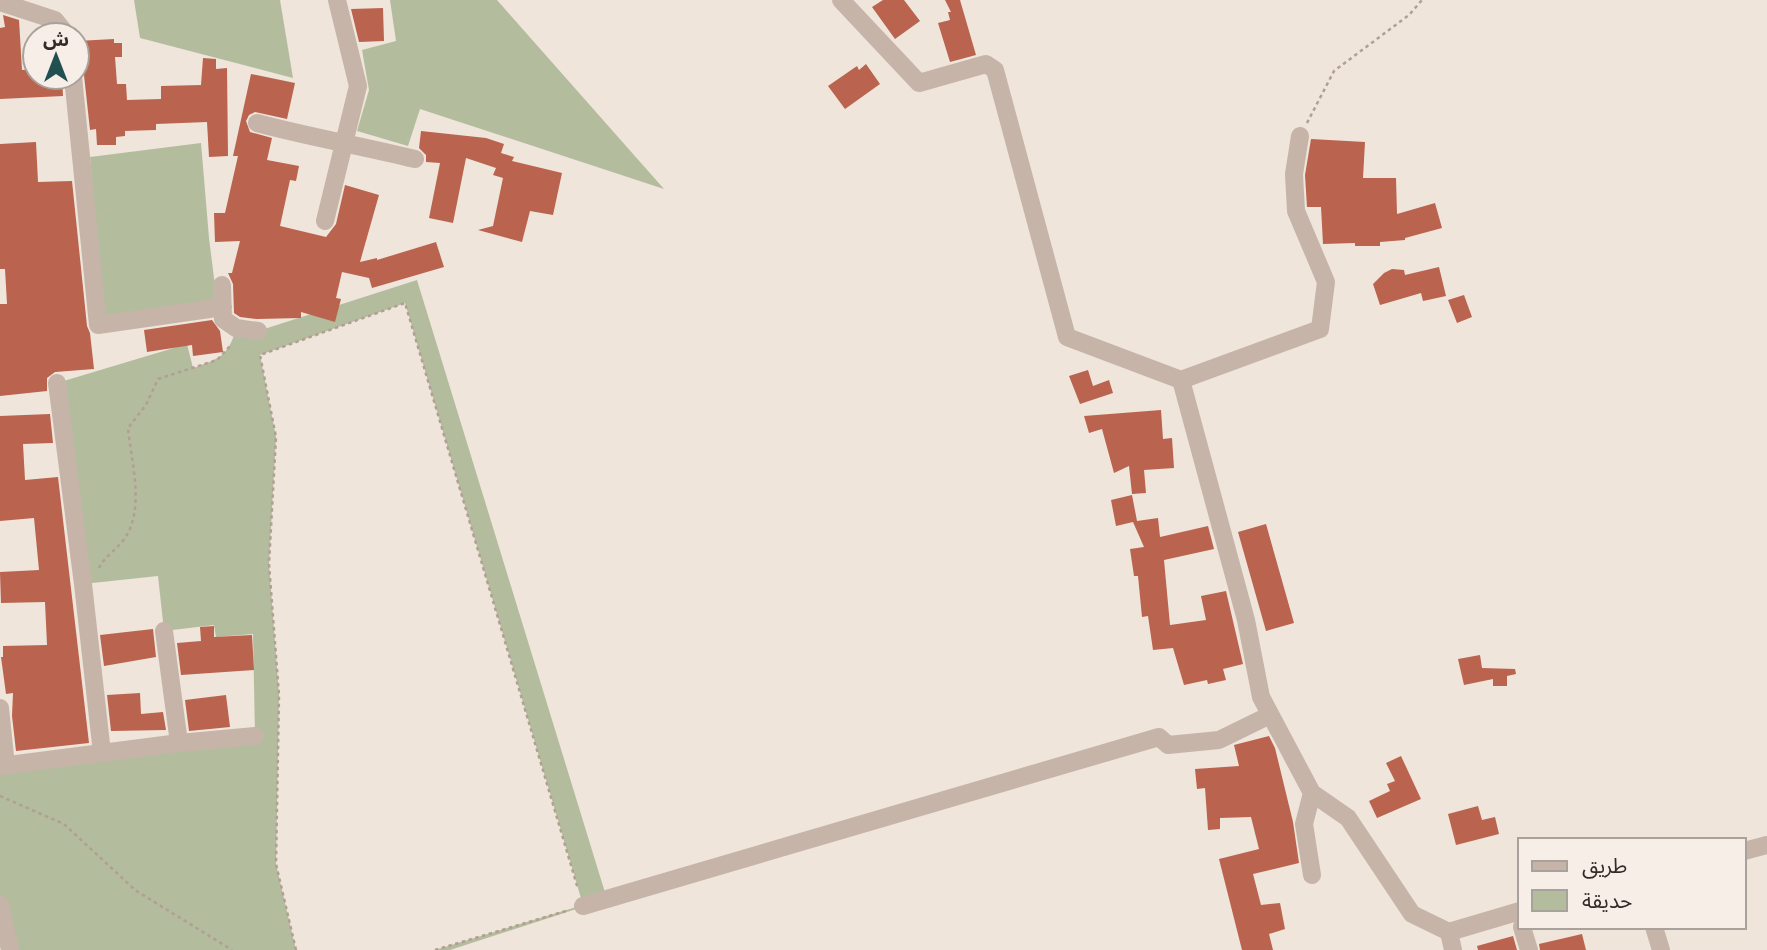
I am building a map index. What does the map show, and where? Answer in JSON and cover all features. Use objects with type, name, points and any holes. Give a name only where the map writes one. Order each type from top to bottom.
[{"type":"street","points":[[325,221],[358,86],[337,0]]},
{"type":"street","points":[[841,0],[919,83],[986,64],[995,70],[1067,337],[1181,380],[1320,328],[1326,282],[1296,211],[1294,174],[1300,136]]},
{"type":"street","points":[[0,2],[56,21]]},
{"type":"street","points":[[74,91],[98,325],[223,307]]},
{"type":"street","points":[[257,123],[316,139],[344,142],[415,159]]},
{"type":"street","points":[[222,285],[223,319],[236,328],[258,331]]},
{"type":"street","points":[[1181,380],[1245,620],[1261,697],[1312,793],[1348,818],[1412,914],[1451,941],[1518,919]]},
{"type":"street","points":[[57,383],[102,753]]},
{"type":"street","points":[[164,631],[179,743]]},
{"type":"street","points":[[0,708],[3,766],[255,736]]},
{"type":"street","points":[[583,906],[1159,737],[1168,745],[1219,740],[1270,715]]},
{"type":"street","points":[[1312,793],[1304,824],[1312,875]]},
{"type":"street","points":[[1746,850],[1767,845]]},
{"type":"street","points":[[0,905],[10,950]]},
{"type":"street","points":[[1523,929],[1529,950]]},
{"type":"street","points":[[1655,929],[1661,950]]},
{"type":"path","points":[[1300,136],[1334,71],[1409,15],[1422,0]]},
{"type":"path","points":[[296,950],[276,864],[279,695],[269,564],[276,437],[260,355],[405,303],[583,906],[435,950]]},
{"type":"path","points":[[83,584],[94,577],[101,563],[117,550],[130,529],[136,499],[128,428],[146,405],[158,379],[217,360],[231,346],[236,328]]},
{"type":"path","points":[[0,796],[64,824],[135,890],[232,950]]},
{"type":"green space","points":[[134,0],[280,0],[293,78],[140,38]]},
{"type":"green space","points":[[390,0],[497,0],[664,189],[420,109],[408,146],[357,131],[369,90],[362,50],[396,41]]},
{"type":"green space","points":[[201,143],[217,302],[104,319],[90,157]]},
{"type":"green space","points":[[417,280],[607,899],[450,950],[435,950],[583,905],[405,303],[260,355],[276,437],[269,564],[279,695],[276,864],[296,950],[10,950],[0,905],[0,766],[255,736],[253,634],[216,637],[214,625],[164,631],[158,576],[83,584],[57,383],[187,344],[193,368],[222,355],[230,345],[236,328],[258,331]]},
{"type":"building","points":[[883,0],[904,0],[920,21],[895,39],[872,7]]},
{"type":"building","points":[[945,0],[960,0],[976,55],[950,62],[938,23],[950,20],[948,12],[951,12]]},
{"type":"building","points":[[383,8],[384,41],[359,42],[351,9]]},
{"type":"building","points":[[3,15],[19,20],[21,91],[63,91],[63,96],[0,99],[0,28],[5,27]]},
{"type":"building","points":[[114,39],[114,43],[122,43],[122,57],[115,57],[117,84],[126,84],[127,100],[161,99],[161,86],[201,85],[203,58],[216,59],[216,69],[227,68],[228,156],[209,157],[207,122],[156,124],[156,130],[125,131],[125,136],[116,137],[116,145],[97,145],[96,129],[90,130],[86,91],[91,91],[91,40]]},
{"type":"building","points":[[866,64],[880,84],[845,109],[828,86],[857,66],[859,70]]},
{"type":"building","points":[[251,74],[295,83],[287,119],[255,112],[249,115],[246,121],[250,132],[272,138],[267,160],[299,166],[296,181],[290,180],[280,226],[326,237],[336,224],[345,185],[379,195],[360,262],[377,260],[436,242],[444,267],[372,288],[369,278],[342,272],[336,298],[341,299],[335,322],[301,312],[301,318],[257,319],[240,317],[234,313],[233,284],[228,273],[232,273],[240,241],[215,242],[214,213],[225,213],[238,156],[233,156]]},
{"type":"building","points":[[421,131],[486,138],[504,144],[501,153],[514,157],[512,161],[562,173],[553,215],[530,211],[522,242],[478,230],[493,226],[503,178],[493,175],[496,168],[466,158],[453,223],[429,218],[440,163],[426,162],[426,155],[419,148]]},
{"type":"building","points":[[1311,139],[1365,142],[1363,178],[1396,178],[1397,214],[1435,203],[1442,228],[1405,240],[1380,242],[1380,246],[1355,246],[1355,243],[1323,244],[1321,207],[1307,207],[1305,175]]},
{"type":"building","points":[[36,142],[38,182],[72,181],[94,369],[55,372],[47,378],[47,391],[0,396],[0,304],[7,304],[5,269],[0,269],[0,144]]},
{"type":"building","points":[[1439,267],[1446,296],[1423,301],[1421,293],[1380,305],[1373,284],[1384,273],[1392,269],[1404,270],[1405,275]]},
{"type":"building","points":[[1464,295],[1472,317],[1457,323],[1448,300]]},
{"type":"building","points":[[212,320],[220,331],[223,352],[193,356],[192,345],[147,352],[144,330]]},
{"type":"building","points":[[1088,370],[1093,386],[1109,380],[1113,393],[1080,404],[1069,376]]},
{"type":"building","points":[[1161,410],[1163,439],[1172,438],[1174,468],[1144,470],[1146,493],[1132,494],[1129,466],[1114,473],[1102,429],[1089,433],[1084,416]]},
{"type":"building","points":[[50,414],[53,443],[23,444],[25,480],[58,477],[89,743],[16,751],[12,716],[13,693],[6,694],[1,657],[3,646],[47,645],[45,602],[1,603],[0,572],[39,570],[34,518],[0,521],[0,416]]},
{"type":"building","points":[[1132,495],[1137,521],[1158,518],[1160,537],[1208,526],[1214,549],[1164,560],[1170,625],[1206,620],[1201,596],[1226,591],[1243,664],[1223,669],[1226,680],[1208,684],[1207,680],[1184,685],[1173,648],[1153,650],[1148,616],[1142,617],[1138,576],[1134,576],[1130,549],[1144,547],[1133,522],[1116,526],[1111,500]]},
{"type":"building","points":[[1266,524],[1294,623],[1266,631],[1238,532]]},
{"type":"building","points":[[214,626],[214,637],[252,635],[254,670],[181,675],[177,643],[201,641],[200,627]]},
{"type":"building","points":[[153,629],[156,657],[104,666],[100,635]]},
{"type":"building","points":[[1480,655],[1482,668],[1515,669],[1516,674],[1507,676],[1507,686],[1493,686],[1493,679],[1464,685],[1458,659]]},
{"type":"building","points":[[140,693],[141,714],[163,712],[166,730],[111,731],[107,695]]},
{"type":"building","points":[[226,695],[230,727],[189,731],[185,700]]},
{"type":"building","points":[[1269,736],[1275,748],[1293,822],[1299,863],[1253,874],[1261,905],[1280,903],[1285,929],[1269,934],[1273,950],[1242,950],[1219,859],[1259,849],[1251,817],[1220,818],[1220,829],[1208,830],[1205,788],[1197,789],[1195,769],[1239,766],[1234,745]]},
{"type":"building","points":[[1401,756],[1421,799],[1377,818],[1369,801],[1390,791],[1387,784],[1395,781],[1386,763]]},
{"type":"building","points":[[1478,806],[1482,820],[1495,817],[1499,834],[1456,845],[1448,814]]},
{"type":"building","points":[[1582,934],[1586,950],[1540,950],[1539,944]]},
{"type":"building","points":[[1513,936],[1517,950],[1478,950],[1477,946]]}]
